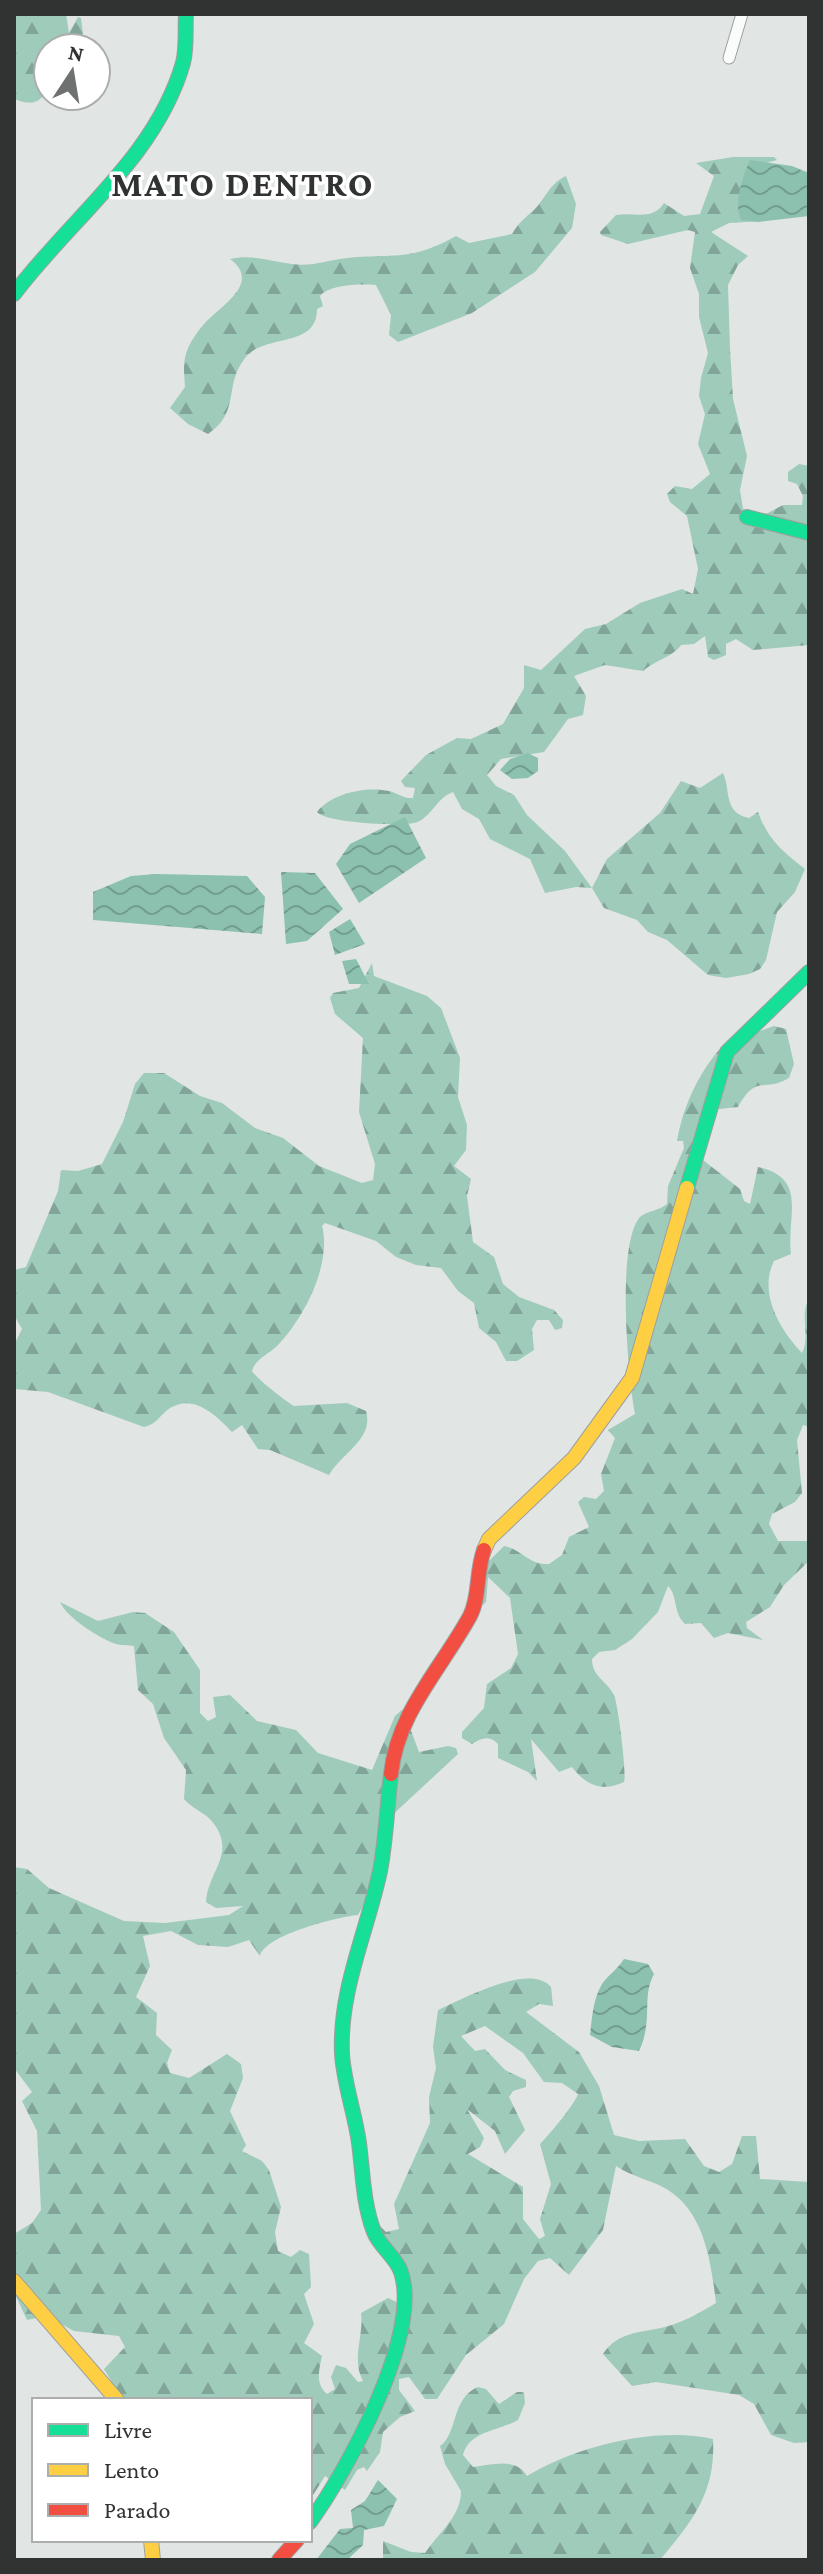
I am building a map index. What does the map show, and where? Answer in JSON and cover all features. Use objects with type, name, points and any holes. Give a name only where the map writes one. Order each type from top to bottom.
[{"type":"street","points":[[14,294],[48,249],[134,157],[158,122],[172,98],[181,71],[186,14]]},
{"type":"street","points":[[729,58],[742,14]]},
{"type":"street","points":[[747,517],[809,533]]},
{"type":"street","points":[[312,2519],[353,2454],[391,2367],[406,2304],[401,2270],[375,2236],[364,2201],[359,2142],[342,2055],[345,1999],[380,1870],[393,1752],[400,1728],[472,1612],[477,1568],[489,1539],[574,1458],[632,1378],[727,1052],[809,972]]},
{"type":"street","points":[[14,2281],[115,2398]]},
{"type":"street","points":[[279,2560],[295,2542]]},
{"type":"green space","points":[[14,14],[66,14],[69,32],[32,32],[32,101],[14,99]]},
{"type":"green space","points":[[78,17],[81,18],[83,32],[70,32]]},
{"type":"green space","points":[[733,157],[774,157],[777,160],[758,165],[764,221],[729,223],[711,232],[748,256],[738,265],[728,285],[733,399],[747,456],[740,490],[743,509],[760,517],[783,505],[802,505],[803,496],[797,484],[788,481],[788,472],[799,464],[809,466],[809,645],[753,650],[736,639],[726,644],[726,655],[714,660],[708,657],[705,636],[694,644],[681,645],[643,671],[605,665],[574,676],[586,696],[583,715],[568,719],[544,752],[501,759],[487,775],[496,786],[514,795],[527,815],[565,851],[592,888],[576,887],[545,893],[530,859],[490,839],[479,819],[462,809],[453,792],[425,818],[414,823],[347,821],[317,812],[331,800],[360,790],[380,790],[413,798],[415,788],[405,787],[401,781],[426,755],[457,738],[471,739],[503,724],[524,688],[524,665],[541,670],[585,629],[606,624],[640,603],[682,589],[693,594],[698,569],[687,516],[670,502],[667,494],[675,486],[692,489],[710,474],[698,444],[705,414],[699,396],[708,353],[699,317],[699,294],[690,268],[695,232],[688,230],[628,244],[600,232],[616,215],[649,214],[660,209],[664,203],[684,216],[700,214],[714,176],[696,163]]},
{"type":"green space","points":[[566,176],[576,204],[572,228],[535,272],[472,313],[398,342],[389,335],[391,315],[376,285],[331,289],[320,296],[323,306],[317,309],[315,322],[308,330],[264,345],[245,358],[238,368],[225,417],[208,434],[188,424],[170,408],[185,387],[187,349],[204,324],[231,299],[241,283],[242,275],[230,259],[253,258],[306,265],[347,258],[414,253],[456,236],[469,243],[512,234],[552,187]]},
{"type":"green space","points":[[723,773],[729,800],[735,811],[749,818],[758,812],[777,845],[805,869],[795,892],[777,912],[766,960],[760,969],[726,978],[708,975],[667,940],[648,932],[637,920],[604,908],[592,888],[607,859],[660,813],[681,781],[700,788]]},
{"type":"green space","points":[[372,963],[374,976],[427,996],[441,1008],[460,1058],[458,1097],[467,1125],[466,1150],[454,1166],[471,1179],[467,1196],[473,1242],[494,1257],[503,1284],[519,1297],[554,1310],[563,1320],[562,1328],[555,1330],[549,1320],[537,1320],[532,1329],[534,1350],[517,1361],[506,1361],[496,1342],[479,1328],[474,1303],[458,1291],[441,1268],[416,1265],[396,1257],[376,1241],[325,1223],[322,1226],[323,1257],[314,1290],[288,1334],[259,1360],[252,1371],[294,1406],[347,1403],[366,1411],[366,1430],[362,1437],[329,1475],[270,1450],[258,1449],[242,1425],[232,1432],[212,1413],[196,1405],[179,1404],[144,1427],[48,1392],[14,1389],[14,1345],[22,1329],[14,1315],[14,1270],[26,1267],[58,1191],[61,1170],[78,1171],[102,1164],[123,1122],[135,1084],[144,1073],[164,1073],[200,1096],[222,1103],[255,1128],[283,1138],[319,1166],[362,1183],[373,1180],[375,1164],[359,1112],[363,1038],[335,1014],[330,998],[333,993],[359,988]]},
{"type":"green space","points":[[751,1022],[757,1032],[774,1026],[786,1029],[794,1064],[789,1078],[750,1090],[738,1107],[710,1110],[701,1150],[703,1160],[740,1189],[744,1201],[750,1204],[758,1167],[774,1172],[790,1190],[791,1254],[774,1261],[769,1286],[779,1322],[802,1353],[809,1299],[809,1427],[803,1425],[797,1440],[802,1493],[795,1502],[772,1514],[769,1524],[778,1541],[809,1541],[809,1561],[784,1585],[770,1607],[746,1622],[747,1628],[763,1640],[728,1633],[714,1638],[701,1623],[685,1624],[668,1586],[658,1612],[632,1639],[615,1650],[599,1652],[592,1659],[594,1670],[616,1701],[624,1782],[602,1787],[583,1779],[572,1767],[559,1772],[531,1739],[537,1781],[528,1772],[498,1758],[498,1744],[492,1739],[485,1738],[472,1744],[462,1738],[462,1732],[484,1708],[487,1684],[511,1668],[518,1654],[510,1598],[488,1577],[486,1602],[476,1611],[484,1566],[504,1546],[536,1562],[549,1564],[562,1555],[569,1537],[589,1527],[578,1502],[584,1497],[596,1499],[604,1491],[601,1474],[615,1438],[608,1430],[635,1414],[626,1312],[628,1254],[633,1232],[640,1217],[667,1204],[668,1186],[684,1148],[683,1141],[677,1141],[693,1090],[712,1059]]},
{"type":"green space","points":[[60,1602],[98,1621],[133,1612],[145,1613],[174,1632],[200,1670],[200,1713],[208,1721],[216,1717],[213,1697],[230,1695],[257,1721],[296,1730],[318,1753],[372,1770],[395,1716],[403,1709],[419,1752],[448,1746],[456,1748],[458,1754],[388,1819],[386,1831],[392,1835],[386,1866],[358,1915],[319,1923],[288,1934],[265,1948],[260,1956],[249,1940],[228,1947],[198,1945],[171,1931],[143,1936],[150,1966],[136,1997],[157,2013],[156,2035],[172,2050],[167,2063],[170,2073],[189,2078],[227,2054],[241,2064],[243,2078],[230,2111],[246,2145],[242,2151],[262,2161],[269,2170],[281,2207],[275,2232],[278,2251],[291,2257],[300,2250],[309,2254],[311,2287],[304,2294],[314,2324],[304,2343],[322,2356],[319,2376],[323,2390],[327,2394],[335,2389],[331,2377],[336,2365],[346,2368],[358,2382],[363,2381],[358,2364],[361,2313],[388,2298],[401,2304],[404,2284],[381,2245],[378,2224],[386,2232],[399,2229],[394,2204],[430,2123],[429,2097],[436,2068],[433,2047],[438,2010],[479,1991],[528,1978],[541,1980],[551,1987],[553,2006],[539,2004],[526,2012],[579,2052],[599,2086],[614,2135],[639,2141],[685,2139],[704,2166],[719,2172],[732,2164],[742,2136],[756,2136],[760,2179],[809,2182],[809,2442],[794,2443],[771,2435],[754,2404],[739,2395],[656,2382],[632,2386],[603,2354],[623,2337],[679,2323],[716,2303],[704,2240],[690,2212],[668,2190],[616,2166],[603,2230],[569,2275],[550,2258],[538,2261],[524,2279],[504,2324],[466,2355],[437,2399],[425,2399],[409,2377],[399,2379],[399,2390],[415,2411],[400,2417],[383,2432],[380,2452],[367,2471],[364,2467],[357,2470],[345,2490],[325,2476],[312,2497],[312,2398],[122,2398],[104,2369],[125,2347],[119,2336],[74,2331],[46,2316],[27,2320],[14,2292],[14,2234],[32,2223],[41,2210],[37,2131],[22,2101],[32,2092],[14,2068],[14,1867],[27,1869],[49,1888],[124,1921],[165,1923],[229,1915],[243,1906],[216,1908],[206,1902],[222,1854],[220,1835],[211,1820],[184,1799],[186,1770],[164,1738],[153,1704],[138,1690],[134,1646],[118,1645],[76,1621]],"holes":[[[485,2026],[523,2053],[544,2082],[562,2083],[578,2094],[540,2144],[551,2184],[540,2219],[545,2236],[539,2239],[523,2219],[523,2187],[468,2154],[480,2147],[484,2138],[467,2109],[495,2131],[505,2154],[525,2130],[509,2097],[513,2091],[526,2087],[526,2080],[505,2070],[485,2049],[475,2051],[461,2036]]]},
{"type":"green space","points":[[478,2387],[486,2389],[499,2404],[517,2392],[524,2392],[525,2403],[518,2420],[478,2436],[466,2447],[463,2455],[473,2467],[511,2464],[527,2476],[569,2456],[617,2441],[667,2435],[713,2439],[713,2458],[706,2491],[692,2519],[660,2560],[383,2560],[383,2541],[411,2552],[425,2553],[453,2517],[461,2491],[445,2464],[440,2446],[450,2433],[463,2399]]},
{"type":"water","points":[[750,160],[792,166],[809,173],[809,216],[758,222],[741,220],[738,198]]},
{"type":"water","points":[[528,753],[538,758],[538,771],[528,778],[512,779],[500,770],[510,759]]},
{"type":"water","points":[[405,817],[426,858],[359,903],[336,864],[350,844]]},
{"type":"water","points":[[281,872],[315,873],[343,909],[307,941],[286,944]]},
{"type":"water","points":[[131,876],[247,876],[265,897],[262,934],[93,920],[93,892]]},
{"type":"water","points":[[350,919],[365,944],[335,955],[329,932]]},
{"type":"water","points":[[356,959],[369,984],[349,984],[342,961]]},
{"type":"water","points":[[624,1959],[648,1964],[654,1974],[648,1992],[646,2029],[639,2051],[612,2047],[590,2035],[599,1990]]},
{"type":"water","points":[[378,2480],[397,2499],[384,2526],[364,2530],[363,2545],[347,2560],[316,2560],[340,2529],[353,2528],[351,2510],[365,2501]]},
{"type":"traffic: fast","points":[[14,294],[110,185],[153,128],[170,97],[183,63],[186,14]]},
{"type":"traffic: fast","points":[[747,517],[809,533]]},
{"type":"traffic: fast","points":[[687,1188],[727,1052],[809,972]]},
{"type":"traffic: fast","points":[[312,2519],[343,2470],[377,2401],[401,2330],[405,2298],[399,2267],[377,2237],[370,2221],[342,2054],[349,1984],[380,1871],[391,1774]]},
{"type":"traffic: slow","points":[[484,1550],[489,1539],[574,1458],[632,1378],[687,1188]]},
{"type":"traffic: slow","points":[[14,2281],[115,2398]]},
{"type":"traffic: slow","points":[[151,2542],[153,2560]]},
{"type":"traffic: jam","points":[[391,1774],[395,1752],[411,1711],[473,1609],[484,1550]]},
{"type":"traffic: jam","points":[[279,2560],[295,2542]]},
{"type":"district","name":"MATO DENTRO","points":[[243,183]]}]
